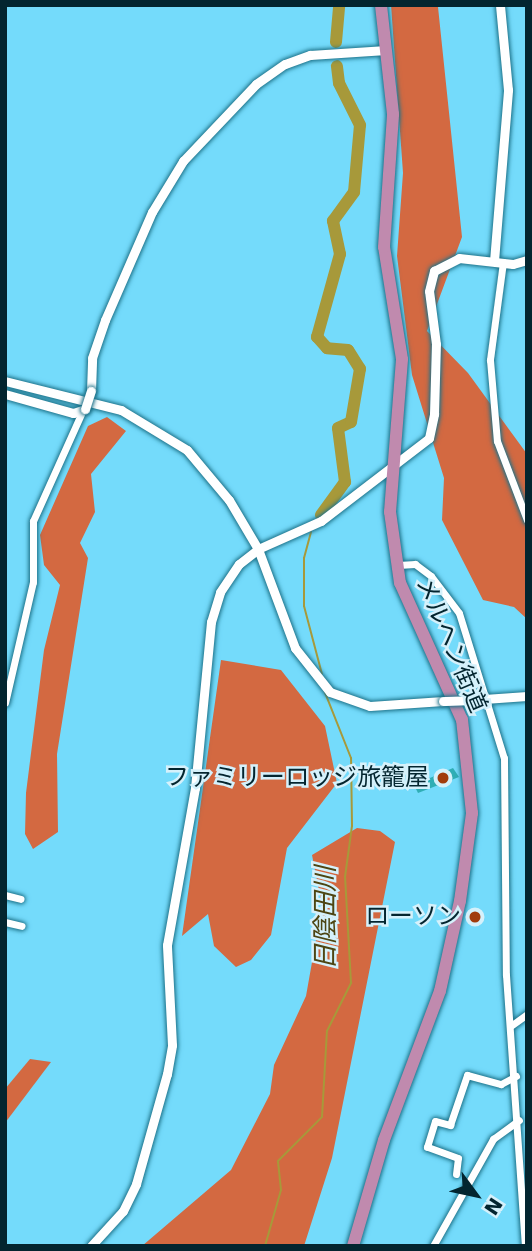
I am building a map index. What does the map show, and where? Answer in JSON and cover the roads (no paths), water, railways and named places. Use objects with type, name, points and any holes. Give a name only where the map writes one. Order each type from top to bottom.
[{"type":"highway","name":"メルヘン街道","points":[[353,1246],[384,1140],[440,990],[460,901],[472,813],[462,719],[400,583],[390,512],[402,359],[384,247],[393,114],[381,5]]},
{"type":"street","points":[[500,5],[508,90],[490,360],[497,441],[527,520]]},
{"type":"street","points":[[5,703],[33,582],[33,522],[83,412],[91,391],[92,358],[105,320],[152,212],[183,161],[256,84],[285,64],[310,55],[386,50]]},
{"type":"street","points":[[90,1246],[123,1211],[136,1184],[167,1074],[172,1045],[167,945],[195,788],[211,622],[230,575],[258,549],[321,521],[421,449],[434,414],[430,279],[442,263],[459,258],[498,262],[527,260]]},
{"type":"street","points":[[5,381],[121,410],[174,439],[223,492],[258,549],[301,660],[330,692],[353,703],[527,696]]},
{"type":"street","points":[[5,394],[83,412]]},
{"type":"street","points":[[398,565],[415,564],[448,595],[504,758],[506,975],[519,1120],[524,1246]]},
{"type":"street","points":[[5,895],[21,899]]},
{"type":"street","points":[[5,922],[22,926]]},
{"type":"street","points":[[512,1025],[527,1014]]},
{"type":"street","points":[[456,1174],[458,1158],[427,1147],[435,1121],[450,1125],[467,1075],[501,1084],[516,1076]]},
{"type":"street","points":[[433,1246],[493,1139],[519,1120]]},
{"type":"waterway","name":"日陰田川","points":[[336,42],[339,5]]},
{"type":"waterway","name":"日陰田川","points":[[321,515],[345,482],[338,428],[351,422],[360,369],[348,350],[327,348],[317,337],[340,254],[333,221],[354,192],[360,125],[339,83],[337,66]]},
{"type":"waterway","name":"日陰田川","points":[[311,532],[304,558],[304,606],[322,674]]},
{"type":"waterway","name":"日陰田川","points":[[265,1246],[281,1190],[278,1161],[322,1117],[327,1031],[351,983],[345,877],[352,826],[351,758],[324,690]]},
{"type":"place","name":"ファミリーロッジ旅籠屋","points":[[443,778]]},
{"type":"place","name":"ローソン","points":[[475,917]]}]
